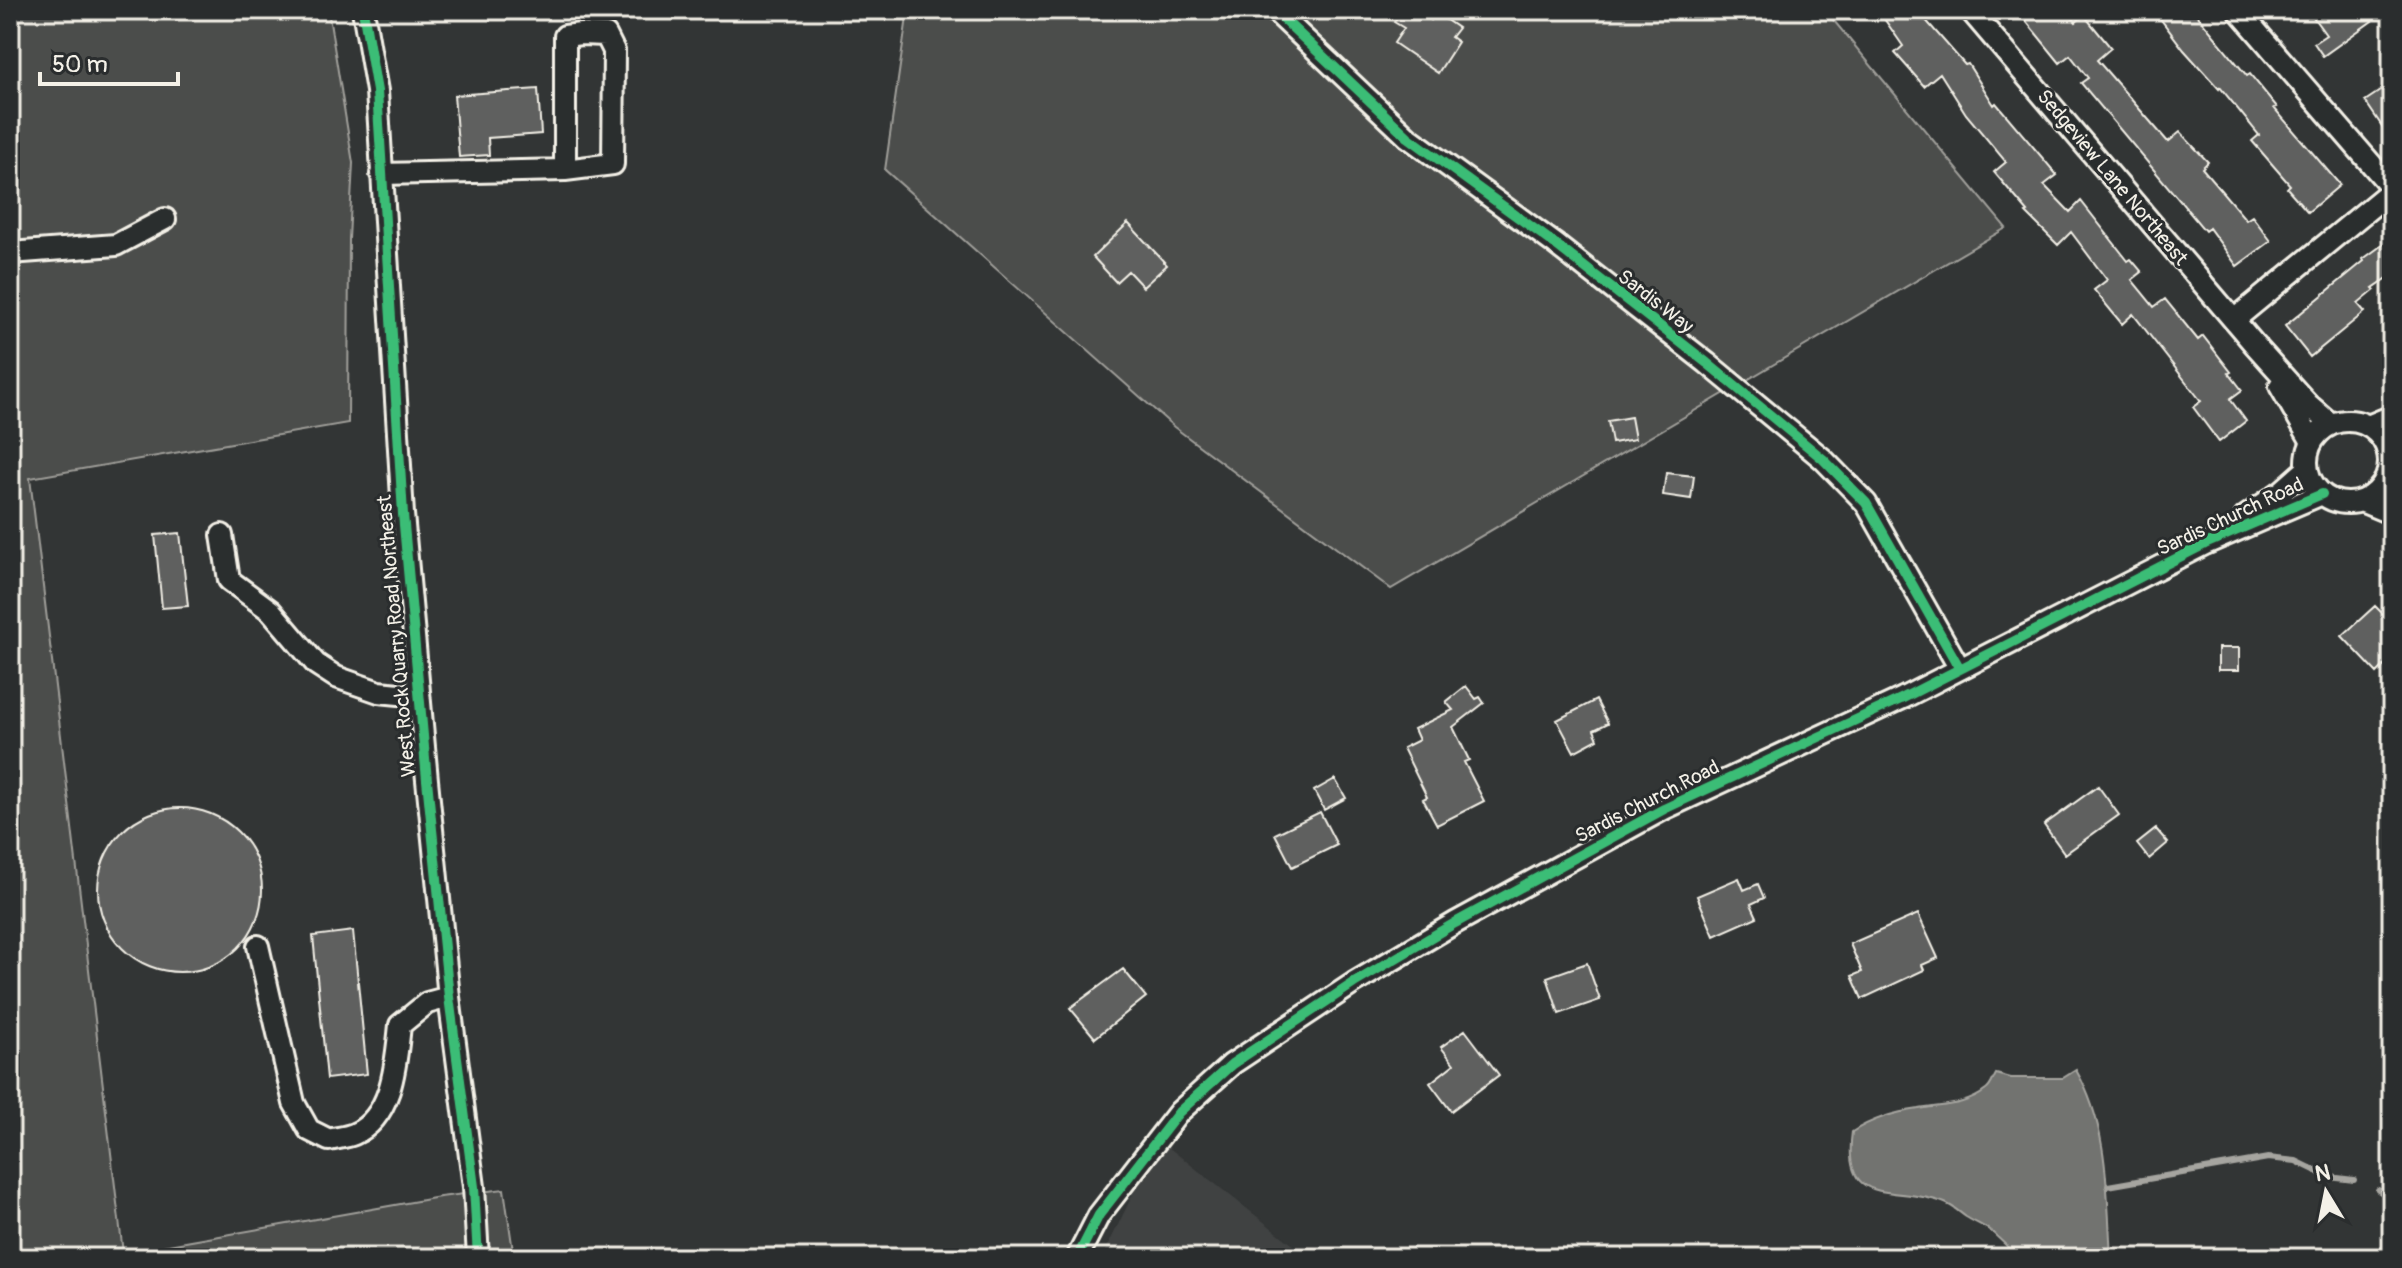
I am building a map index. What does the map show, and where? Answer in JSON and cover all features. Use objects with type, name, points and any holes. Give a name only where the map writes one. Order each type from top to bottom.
[{"type":"street","name":"West Rock Quarry Road Northeast","points":[[363,10],[377,91],[403,514],[419,696],[449,997],[474,1187],[478,1258]]},
{"type":"street","name":"Sardis Way","points":[[1274,10],[1408,137],[1555,244],[1823,459],[1866,503],[1960,669]]},
{"type":"street","name":"Sedgeview Lane Northeast","points":[[1970,10],[2255,345],[2308,404],[2331,424]]},
{"type":"street","points":[[2234,320],[2392,189],[2238,10]]},
{"type":"street","points":[[381,174],[565,170],[613,164],[614,51],[606,35],[565,36],[565,170]]},
{"type":"street","points":[[10,253],[116,245],[165,219]]},
{"type":"street","name":"Sedgeview Lane Northeast","points":[[2255,345],[2312,442]]},
{"type":"street","points":[[2368,426],[2392,416]]},
{"type":"street","points":[[2342,421],[2368,426],[2385,445],[2390,465],[2382,484],[2361,501],[2347,503],[2322,494],[2315,487],[2307,469],[2307,455],[2312,442],[2331,424],[2342,421]]},
{"type":"street","name":"Sardis Church Road","points":[[2205,544],[2282,491],[2307,469]]},
{"type":"street","name":"Sardis Church Road","points":[[1077,1258],[1099,1215],[1179,1112],[1244,1055],[1354,983],[1455,923],[1664,809],[1960,669],[2205,544],[2322,494]]},
{"type":"street","points":[[2361,501],[2392,514]]},
{"type":"street","points":[[222,535],[229,580],[271,611],[316,664],[355,686],[419,696]]},
{"type":"street","points":[[258,946],[294,1103],[309,1130],[329,1140],[355,1134],[373,1121],[389,1093],[400,1025],[427,1003],[449,997]]},
{"type":"street","name":"West Rock Quarry Road Northeast","points":[[474,1187],[485,1220],[492,1258]]},
{"type":"shaded area","points":[[10,10],[328,10],[353,163],[349,239],[348,423],[30,478],[123,1253],[440,1197],[504,1189],[514,1258],[10,1258]]},
{"type":"shaded area","points":[[908,10],[1825,10],[2006,228],[1391,589],[1174,427],[885,170]]},
{"type":"shaded area","points":[[2076,1070],[2087,1092],[2101,1138],[2111,1258],[2018,1258],[1992,1232],[1948,1204],[1927,1197],[1876,1190],[1864,1184],[1855,1174],[1851,1157],[1852,1132],[1868,1123],[1901,1112],[1970,1099],[1988,1089],[1996,1074],[2011,1078],[2063,1078]]},
{"type":"shaded area","points":[[1159,1140],[1310,1258],[1102,1258]]},
{"type":"building","points":[[1402,10],[1417,10],[1431,20],[1436,13],[1458,28],[1451,37],[1458,42],[1438,73],[1394,43],[1404,28],[1394,22]]},
{"type":"building","points":[[1878,10],[1917,10],[1965,65],[1968,64],[1994,105],[1996,103],[2057,175],[2044,185],[2070,212],[2081,201],[2128,261],[2131,259],[2142,272],[2132,280],[2154,307],[2165,299],[2198,340],[2203,336],[2242,390],[2230,399],[2246,421],[2219,442],[2193,407],[2201,401],[2133,314],[2122,324],[2094,290],[2107,280],[2071,232],[2058,245],[2026,213],[1994,172],[2006,162],[1966,114],[1940,73],[1924,86],[1895,53],[1903,46]]},
{"type":"building","points":[[2017,10],[2066,10],[2076,22],[2084,15],[2111,48],[2097,60],[2168,142],[2180,132],[2208,162],[2202,168],[2246,220],[2252,216],[2271,241],[2237,266],[2209,228],[2205,231],[2081,83],[2088,78],[2070,55],[2060,63]]},
{"type":"building","points":[[2169,10],[2193,10],[2247,76],[2250,74],[2277,107],[2274,108],[2340,185],[2308,212],[2287,188],[2290,185],[2252,141],[2259,135],[2159,17]]},
{"type":"building","points":[[2308,10],[2365,10],[2372,21],[2323,56],[2314,43],[2326,35]]},
{"type":"building","points":[[2392,83],[2392,141],[2365,101]]},
{"type":"building","points":[[538,89],[541,134],[488,138],[489,155],[459,157],[454,95]]},
{"type":"building","points":[[1128,223],[1167,265],[1143,287],[1128,271],[1116,282],[1093,257]]},
{"type":"building","points":[[2392,238],[2392,275],[2373,288],[2375,290],[2358,304],[2365,312],[2310,357],[2285,326]]},
{"type":"building","points":[[1631,417],[1635,439],[1612,443],[1608,421]]},
{"type":"building","points":[[1666,473],[1694,476],[1691,499],[1663,495]]},
{"type":"building","points":[[180,533],[188,606],[162,608],[155,535]]},
{"type":"building","points":[[2375,606],[2392,623],[2392,658],[2377,673],[2342,636]]},
{"type":"building","points":[[2218,648],[2239,648],[2239,670],[2218,670]]},
{"type":"building","points":[[1466,686],[1476,699],[1480,697],[1484,703],[1453,727],[1469,760],[1464,762],[1484,801],[1437,825],[1403,748],[1419,740],[1414,729],[1453,710],[1446,702]]},
{"type":"building","points":[[1596,700],[1608,723],[1594,730],[1598,739],[1574,752],[1557,720]]},
{"type":"building","points":[[1335,779],[1346,798],[1324,810],[1314,791]]},
{"type":"building","points":[[2098,786],[2119,815],[2065,854],[2044,825]]},
{"type":"building","points":[[180,808],[211,814],[238,832],[256,859],[262,890],[256,921],[238,948],[211,966],[180,972],[149,966],[122,948],[104,921],[98,890],[104,859],[122,832],[149,814]]},
{"type":"building","points":[[1320,812],[1337,845],[1292,867],[1275,834]]},
{"type":"building","points":[[2156,829],[2168,843],[2149,859],[2137,844]]},
{"type":"building","points":[[1739,878],[1744,890],[1758,884],[1764,898],[1751,904],[1757,917],[1714,936],[1697,896]]},
{"type":"building","points":[[1918,914],[1938,958],[1922,965],[1924,970],[1862,999],[1852,976],[1862,972],[1850,944]]},
{"type":"building","points":[[353,931],[367,1074],[327,1079],[313,936]]},
{"type":"building","points":[[1587,963],[1600,1000],[1559,1014],[1547,977]]},
{"type":"building","points":[[1123,969],[1146,997],[1095,1038],[1070,1008]]},
{"type":"building","points":[[1465,1030],[1499,1075],[1451,1111],[1430,1083],[1454,1064],[1441,1047]]},
{"type":"waterway","points":[[2108,1186],[2268,1158],[2296,1161],[2329,1177],[2354,1180]]},
{"type":"waterway","points":[[2378,1190],[2392,1199]]},
{"type":"cycle path","points":[[363,10],[377,91],[403,514],[427,780],[449,997],[474,1187],[478,1258]]},
{"type":"cycle path","points":[[1274,10],[1408,137],[1555,244],[1823,459],[1866,503],[1960,669]]},
{"type":"cycle path","points":[[1077,1258],[1099,1215],[1179,1112],[1232,1064],[1354,983],[1455,923],[1664,809],[1903,698],[2205,544],[2322,494]]}]
